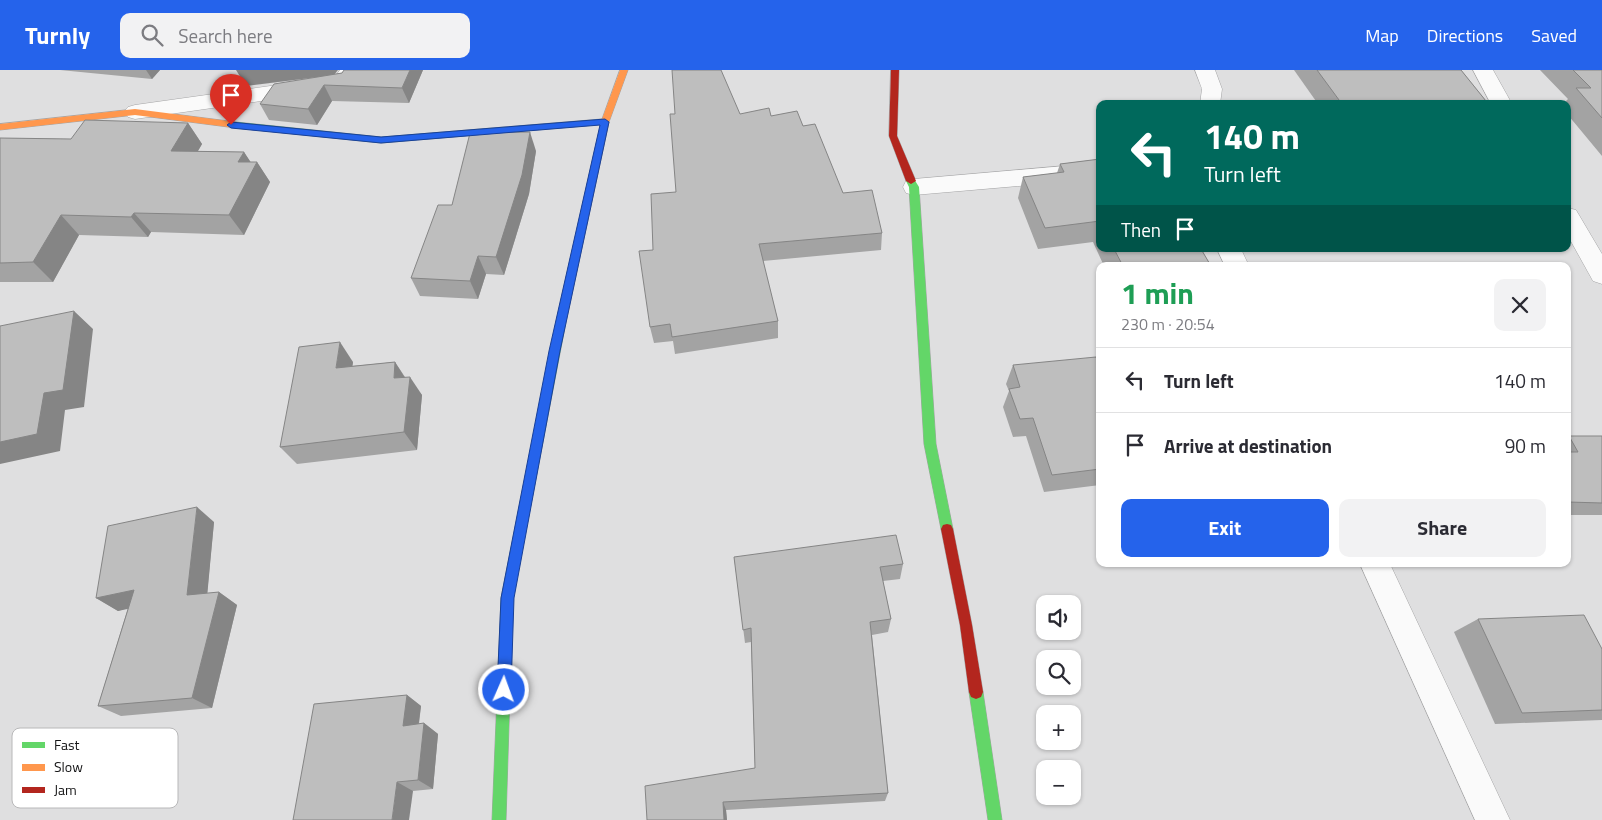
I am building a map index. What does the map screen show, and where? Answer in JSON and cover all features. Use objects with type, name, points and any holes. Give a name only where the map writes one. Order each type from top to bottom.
[{"type":"street","points":[[0,127],[135,112],[331,84],[342,82],[351,70]]},
{"type":"street","points":[[499,820],[508,598],[554,351],[605,122],[624,70]]},
{"type":"street","points":[[895,70],[893,136],[914,187],[930,444],[966,625],[994,820]]},
{"type":"street","points":[[1205,70],[1212,89],[1211,100]]},
{"type":"street","points":[[1482,70],[1500,100]]},
{"type":"street","points":[[135,112],[194,121],[381,140],[605,122]]},
{"type":"street","points":[[914,187],[1096,170]]},
{"type":"street","points":[[1571,221],[1602,275]]},
{"type":"street","points":[[1376,567],[1493,820]]},
{"type":"building","points":[[344,70],[410,70],[402,88],[324,85],[308,109],[260,104],[274,84],[342,73]]},
{"type":"building","points":[[672,70],[721,70],[740,114],[769,108],[771,116],[797,111],[803,126],[815,124],[843,193],[872,190],[882,233],[759,244],[778,321],[672,337],[670,324],[650,327],[639,251],[653,250],[651,194],[676,192],[670,114],[675,114]]},
{"type":"building","points":[[1317,70],[1461,70],[1485,100],[1339,100]]},
{"type":"building","points":[[1573,70],[1602,70],[1602,118],[1576,88],[1591,88]]},
{"type":"building","points":[[85,120],[188,123],[171,151],[244,152],[238,162],[257,162],[229,215],[134,213],[131,217],[61,215],[33,262],[0,263],[0,138],[71,139]]},
{"type":"building","points":[[530,132],[522,175],[496,257],[478,256],[470,281],[411,278],[438,205],[452,205],[470,133]]},
{"type":"building","points":[[1096,160],[1096,222],[1045,228],[1023,177],[1064,172],[1060,164]]},
{"type":"building","points":[[1116,252],[1203,252],[1209,262],[1121,262]]},
{"type":"building","points":[[74,311],[63,390],[44,393],[37,434],[0,442],[0,326]]},
{"type":"building","points":[[340,342],[336,368],[395,362],[394,378],[410,377],[404,432],[280,447],[299,347]]},
{"type":"building","points":[[1096,357],[1096,470],[1052,475],[1033,418],[1020,419],[1009,389],[1020,387],[1013,365]]},
{"type":"building","points":[[1571,436],[1602,436],[1602,503],[1571,502],[1571,452],[1578,452]]},
{"type":"building","points":[[197,507],[187,595],[219,592],[192,698],[98,706],[134,590],[96,598],[108,526]]},
{"type":"building","points":[[896,535],[903,564],[880,567],[891,619],[870,622],[888,793],[723,802],[724,820],[647,820],[645,786],[755,768],[751,628],[743,630],[734,557]]},
{"type":"building","points":[[1584,615],[1602,649],[1602,710],[1522,713],[1478,619]]},
{"type":"building","points":[[407,695],[403,726],[424,723],[418,780],[397,782],[392,820],[293,820],[314,704]]},
{"type":"traffic: fast","points":[[236,125],[381,140],[605,122]]},
{"type":"traffic: fast","points":[[911,181],[914,187],[930,444],[947,529]]},
{"type":"traffic: fast","points":[[499,820],[507,598],[561,322]]},
{"type":"traffic: fast","points":[[976,692],[995,820]]},
{"type":"traffic: slow","points":[[561,322],[605,122],[624,70]]},
{"type":"traffic: slow","points":[[0,127],[135,112],[236,125]]},
{"type":"traffic: jam","points":[[895,70],[893,136],[911,181]]},
{"type":"traffic: jam","points":[[947,529],[966,625],[976,692]]},
{"type":"route","points":[[231,125],[381,140],[605,122],[554,351],[508,598],[504,690]]}]
